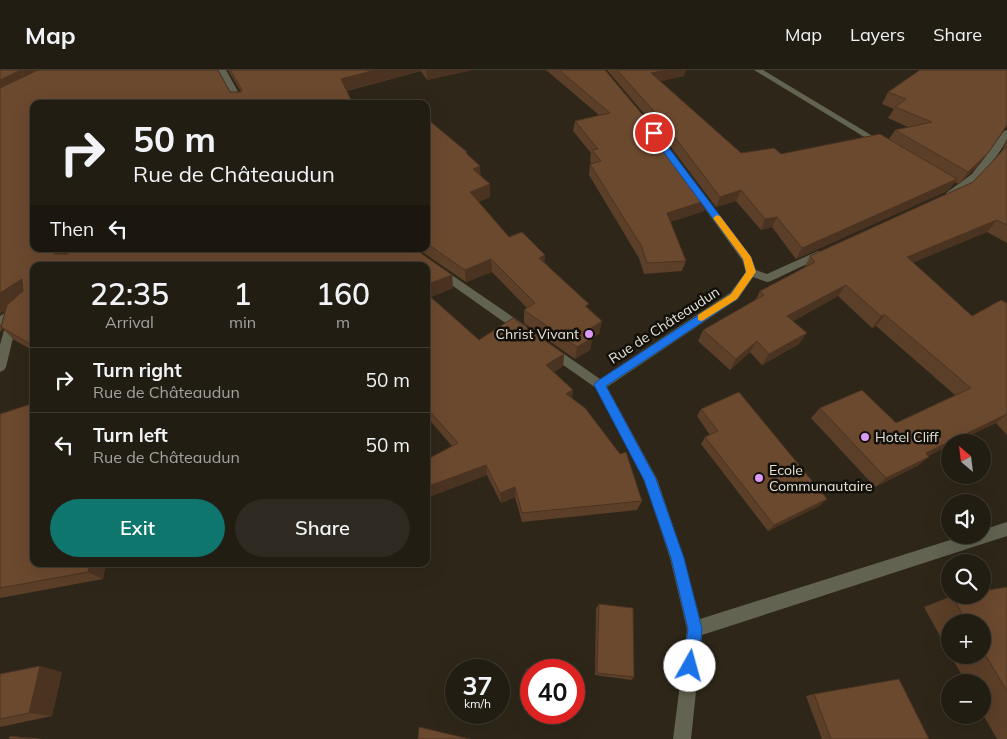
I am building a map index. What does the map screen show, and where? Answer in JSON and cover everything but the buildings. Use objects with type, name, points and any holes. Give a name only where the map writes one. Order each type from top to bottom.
[{"type":"street","points":[[222,70],[239,100]]},
{"type":"street","points":[[758,70],[892,150]]},
{"type":"street","points":[[943,198],[984,167],[1007,133]]},
{"type":"street","points":[[689,180],[748,259],[751,272],[766,278],[830,250]]},
{"type":"street","points":[[432,266],[600,385],[650,479],[678,558],[695,629],[682,739]]},
{"type":"street","name":"Rue de Châteaudun","points":[[600,385],[734,296],[751,272]]},
{"type":"street","points":[[0,321],[13,315],[30,301]]},
{"type":"street","points":[[0,367],[13,315]]},
{"type":"street","points":[[695,629],[1007,529]]},
{"type":"slow traffic","points":[[702,317],[734,296],[751,272],[748,259],[717,218]]},
{"type":"place","name":"Christ Vivant","points":[[589,334]]},
{"type":"place","name":"Hotel Cliff","points":[[865,437]]},
{"type":"place","name":"Ecole Communautaire","points":[[759,478]]},
{"type":"route","points":[[654,133],[748,259],[751,272],[734,296],[600,385],[650,479],[678,558],[695,629],[690,666]]}]
